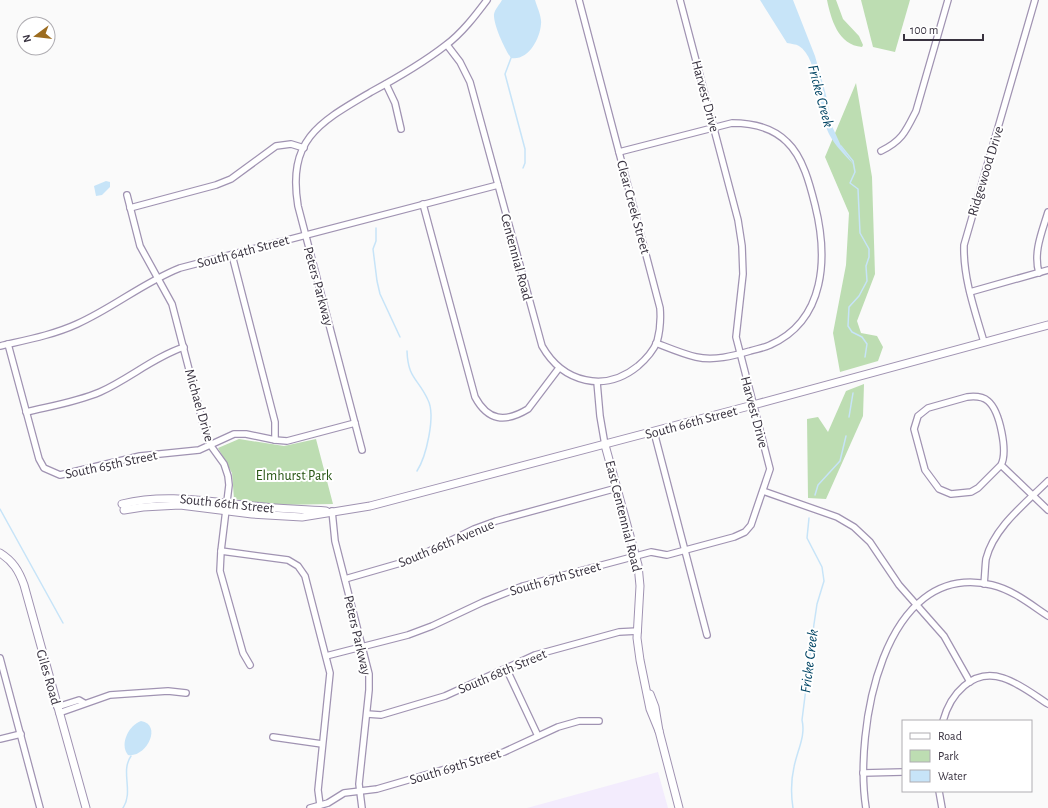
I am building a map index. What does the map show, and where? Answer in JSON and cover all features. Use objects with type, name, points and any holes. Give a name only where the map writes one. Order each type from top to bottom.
[{"type":"street","name":"Peters Parkway","points":[[362,450],[298,206],[295,181],[298,160],[317,128],[328,118],[386,84],[447,45],[470,21],[487,0]]},
{"type":"street","name":"Clear Creek Street","points":[[579,0],[660,308],[661,324],[656,343],[641,364],[629,373],[615,379],[597,382]]},
{"type":"street","name":"Harvest Drive","points":[[680,0],[738,220],[742,246],[743,274],[736,337],[739,354],[770,469],[763,491]]},
{"type":"street","points":[[881,151],[895,144],[908,127],[916,111],[948,0]]},
{"type":"street","name":"Ridgewood Drive","points":[[984,342],[963,261],[964,245],[1034,0]]},
{"type":"street","name":"Centennial Road","points":[[447,45],[460,62],[470,82],[539,341],[546,353],[559,368],[577,378],[597,382]]},
{"type":"street","points":[[386,84],[395,104],[402,129]]},
{"type":"street","points":[[619,152],[714,126],[732,123],[750,123],[769,129],[787,142],[799,158],[812,193],[819,222],[823,259],[820,285],[808,312],[792,331],[770,345],[739,354],[718,358],[697,358],[656,343]]},
{"type":"street","points":[[130,208],[216,185],[231,179],[276,146],[291,144],[304,148]]},
{"type":"street","name":"South 64th Street","points":[[0,346],[55,332],[78,323],[158,278],[180,268],[498,185]]},
{"type":"street","name":"Michael Drive","points":[[127,195],[140,246],[172,304],[205,431],[211,446],[224,464],[228,476],[226,507],[219,563],[222,582],[244,653],[250,665]]},
{"type":"street","points":[[424,204],[475,397],[483,409],[499,418],[507,418],[521,413],[528,409],[559,368]]},
{"type":"street","points":[[1039,273],[1036,259],[1048,212]]},
{"type":"street","points":[[232,255],[275,422],[275,440]]},
{"type":"street","points":[[970,292],[1048,270]]},
{"type":"street","name":"South 66th Street","points":[[123,507],[148,499],[169,497],[226,507],[332,511],[358,508],[408,497],[605,445],[1048,325]]},
{"type":"street","points":[[8,344],[26,412],[101,392],[169,353],[184,347]]},
{"type":"street","points":[[597,382],[600,416],[605,445]]},
{"type":"street","points":[[974,396],[988,400],[997,413],[1005,450],[1001,465],[983,484],[971,492],[946,493],[934,484],[925,470],[915,436],[916,421],[922,412],[934,406],[974,396]]},
{"type":"street","name":"South 65th Street","points":[[26,412],[39,459],[44,468],[53,474],[68,474],[140,456],[200,450],[228,437],[241,434],[275,440],[292,440],[355,423]]},
{"type":"street","points":[[654,432],[707,635]]},
{"type":"street","name":"East Centennial Road","points":[[605,445],[635,556],[640,586],[638,631],[640,660],[646,683],[650,709],[659,731],[679,808]]},
{"type":"street","points":[[1001,465],[1048,510]]},
{"type":"street","points":[[984,584],[986,558],[994,539],[1002,527],[1048,481]]},
{"type":"street","name":"South 66th Avenue","points":[[345,579],[411,560],[474,529],[496,520],[617,488]]},
{"type":"street","points":[[763,491],[837,517],[854,527],[870,542],[899,586],[944,636],[970,682]]},
{"type":"street","name":"South 67th Street","points":[[326,656],[432,626],[489,599],[523,586],[651,552],[667,555],[734,537],[745,532],[751,525],[763,491]]},
{"type":"street","name":"Peters Parkway","points":[[332,511],[335,541],[369,674],[367,714],[359,791],[362,808]]},
{"type":"street","points":[[220,551],[284,559],[298,566],[305,576],[330,673],[318,790],[320,805]]},
{"type":"street","name":"Giles Road","points":[[0,553],[15,566],[24,585],[86,808]]},
{"type":"street","points":[[866,808],[863,773],[864,738],[871,697],[882,661],[908,613],[916,605],[937,591],[960,584],[984,584],[1007,590],[1048,616]]},
{"type":"street","name":"South 68th Street","points":[[367,714],[381,715],[445,696],[534,655],[619,632],[638,631]]},
{"type":"street","points":[[0,658],[40,808]]},
{"type":"street","points":[[506,668],[538,736]]},
{"type":"street","points":[[943,720],[952,698],[970,682],[988,677],[1002,677],[1015,683],[1048,704]]},
{"type":"street","points":[[58,710],[82,706],[84,703],[110,695],[168,691],[186,693]]},
{"type":"street","name":"South 69th Street","points":[[310,808],[328,803],[342,794],[377,789],[504,752],[558,727],[578,721],[599,721]]},
{"type":"street","points":[[0,739],[21,734]]},
{"type":"street","points":[[273,737],[322,744]]},
{"type":"street","points":[[863,773],[902,772]]},
{"type":"street","points":[[939,792],[942,808]]},
{"type":"shaded area","points":[[658,772],[668,808],[527,808]]},
{"type":"green space","points":[[827,0],[836,0],[843,19],[859,36],[863,45],[862,47],[854,45],[841,36],[834,23]]},
{"type":"green space","points":[[861,0],[910,0],[895,52],[873,47]]},
{"type":"green space","points":[[856,83],[872,177],[875,274],[857,321],[861,333],[877,336],[883,347],[878,361],[840,372],[833,333],[846,265],[849,213],[825,157]]},
{"type":"green space","points":[[864,384],[863,416],[826,499],[808,498],[807,419],[818,417],[828,432],[846,391]]},
{"type":"green space","name":"Elmhurst Park","points":[[239,439],[284,446],[316,439],[333,504],[275,505],[234,499],[232,473],[218,448]]},
{"type":"water","points":[[502,0],[535,0],[540,15],[540,30],[536,42],[528,53],[517,58],[511,58],[495,24],[495,10]]},
{"type":"water","points":[[760,0],[793,0],[815,56],[826,95],[832,126],[842,148],[854,165],[837,146],[829,134],[823,114],[815,74],[806,52],[798,45],[787,43]]},
{"type":"water","points":[[106,181],[110,182],[110,187],[102,195],[96,196],[94,186]]},
{"type":"water","points":[[141,721],[151,728],[150,741],[141,752],[135,755],[128,755],[125,751],[125,740],[133,726]]},
{"type":"waterway","points":[[511,58],[505,74],[525,149],[525,163],[523,168]]},
{"type":"waterway","name":"Fricke Creek","points":[[841,146],[853,161],[855,172],[850,183],[858,189],[860,233],[869,249],[869,257],[866,266],[867,281],[859,296],[849,307],[848,326],[852,332],[862,337],[867,344],[865,357]]},
{"type":"waterway","points":[[376,228],[376,241],[373,249],[377,281],[380,294],[400,337]]},
{"type":"waterway","points":[[407,351],[411,373],[428,400],[431,416],[427,447],[417,471]]},
{"type":"waterway","name":"Fricke Creek","points":[[849,417],[853,393]]},
{"type":"waterway","name":"Fricke Creek","points":[[815,495],[818,485],[840,461],[846,436]]},
{"type":"waterway","points":[[0,509],[63,623]]},
{"type":"waterway","name":"Fricke Creek","points":[[793,808],[792,777],[803,732],[802,720],[814,624],[817,604],[824,581],[822,567],[807,538],[809,518]]},
{"type":"waterway","points":[[123,808],[127,795],[127,768],[131,756]]}]
